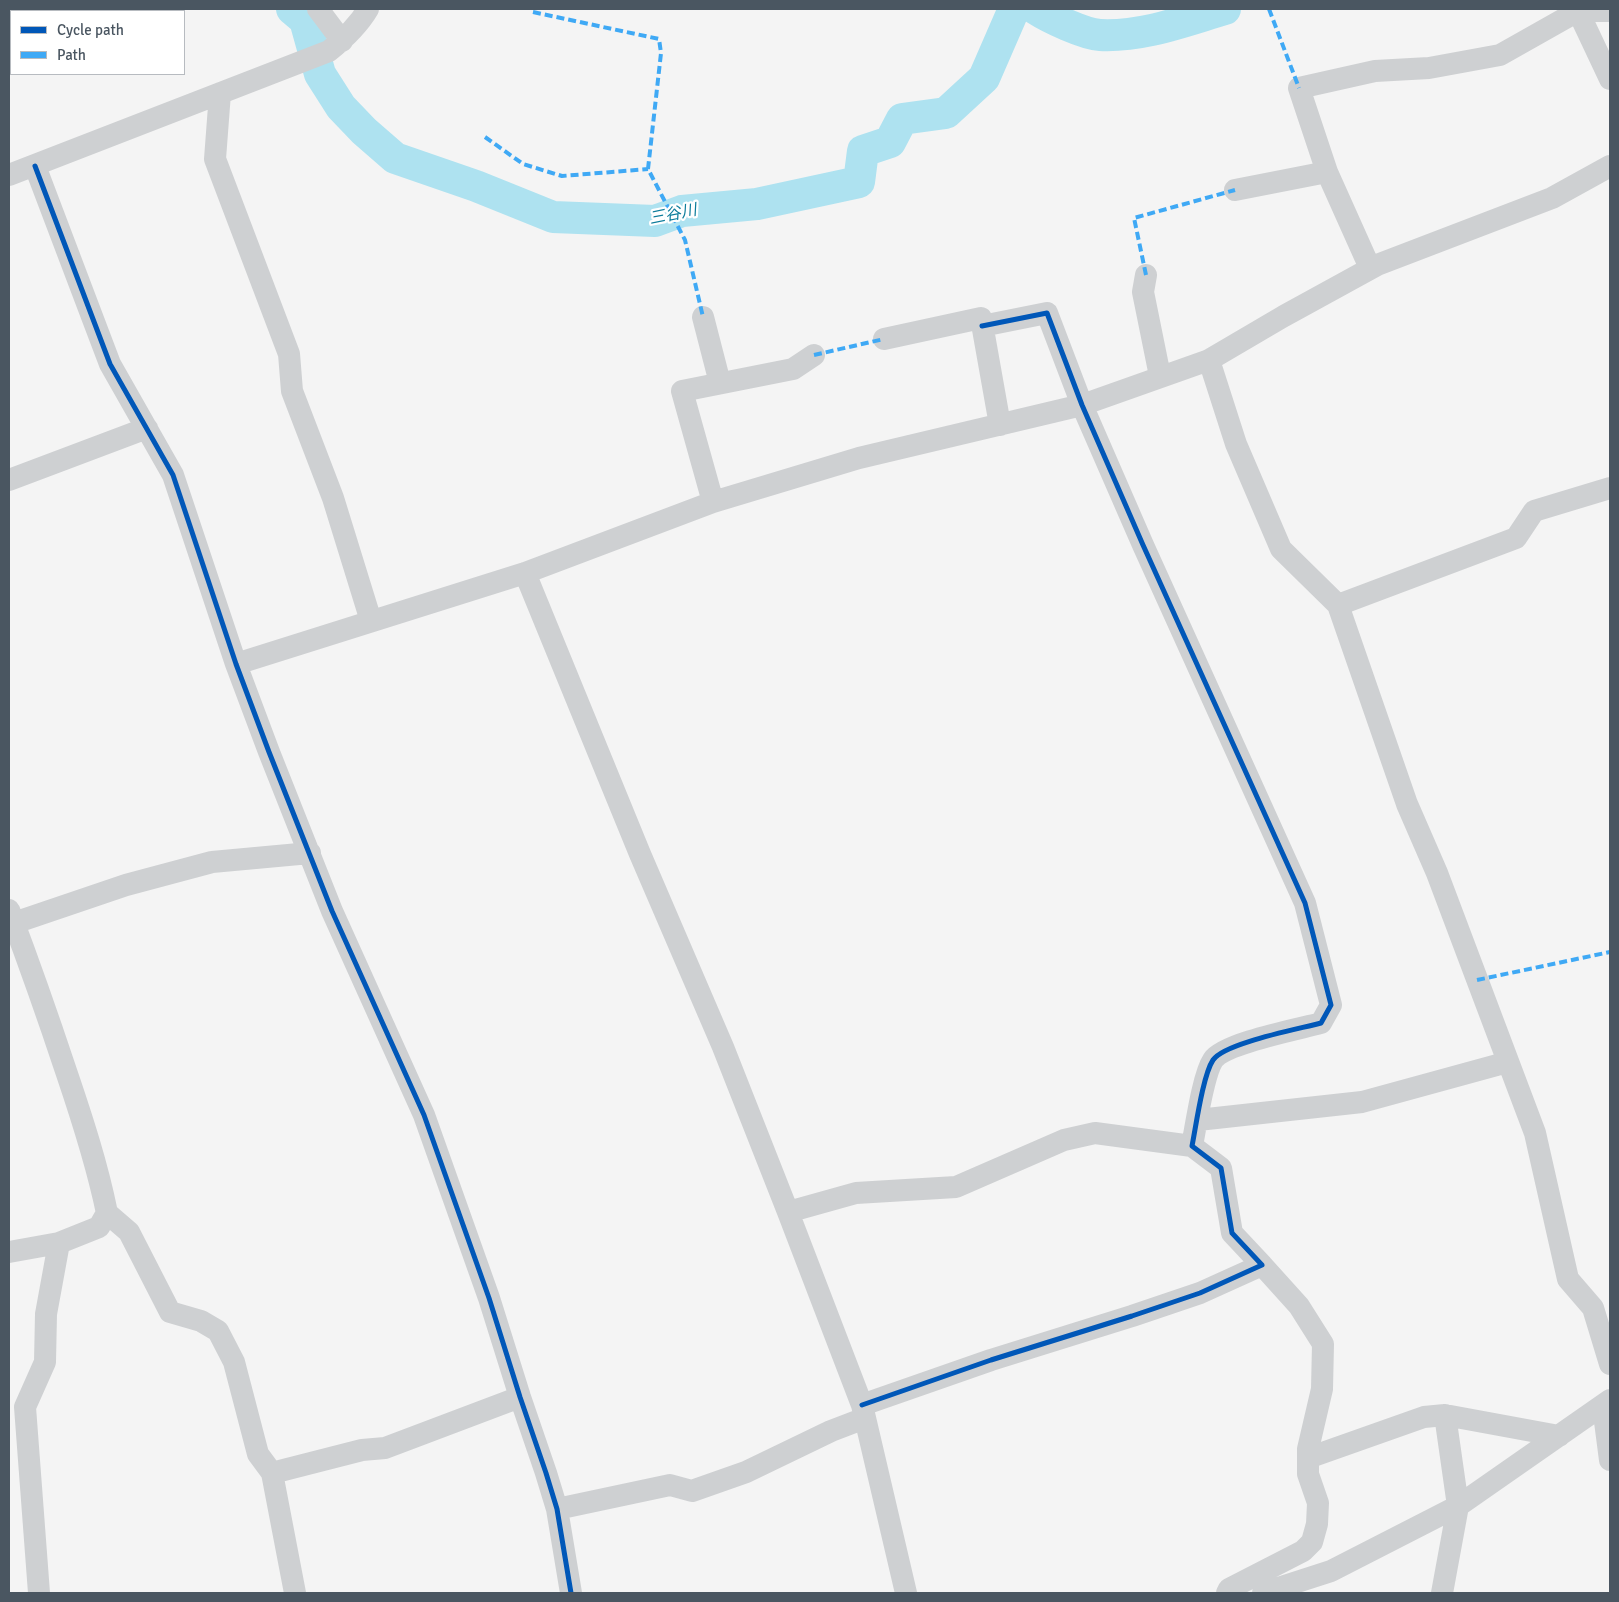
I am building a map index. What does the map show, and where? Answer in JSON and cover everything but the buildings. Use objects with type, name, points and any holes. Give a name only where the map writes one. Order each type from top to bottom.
[{"type":"street","points":[[318,9],[335,46]]},
{"type":"street","points":[[9,175],[301,62],[335,46],[362,20],[368,9]]},
{"type":"street","points":[[1577,10],[1610,79]]},
{"type":"street","points":[[1370,268],[1327,172],[1299,88],[1374,71],[1429,68],[1500,55],[1577,10],[1610,11]]},
{"type":"street","points":[[220,94],[214,159],[289,354],[292,390],[333,498],[371,621]]},
{"type":"street","points":[[35,166],[110,364],[173,475],[236,664],[269,752],[332,911],[424,1115],[489,1298],[557,1509],[571,1593]]},
{"type":"street","points":[[236,664],[525,573],[713,502],[859,458],[1082,405],[1209,360],[1370,268],[1552,198],[1610,166]]},
{"type":"street","points":[[1234,190],[1327,172]]},
{"type":"street","points":[[1146,275],[1143,292],[1160,376]]},
{"type":"street","points":[[982,326],[1047,313],[1082,405],[1142,545],[1305,903],[1332,1005],[1321,1023],[1236,1045],[1213,1059],[1206,1078],[1192,1146]]},
{"type":"street","points":[[703,317],[720,384]]},
{"type":"street","points":[[884,339],[981,318],[1000,425]]},
{"type":"street","points":[[713,502],[682,391],[793,369],[814,355]]},
{"type":"street","points":[[1209,360],[1236,444],[1281,549],[1338,605],[1407,804],[1437,873],[1535,1133],[1568,1279],[1593,1308],[1610,1364]]},
{"type":"street","points":[[9,480],[148,428]]},
{"type":"street","points":[[1338,605],[1516,538],[1534,511],[1610,488]]},
{"type":"street","points":[[525,573],[640,854],[723,1047],[788,1212],[863,1412],[906,1593]]},
{"type":"street","points":[[295,1593],[272,1473],[258,1454],[234,1362],[218,1331],[201,1321],[170,1312],[129,1232],[107,1213],[100,1175],[80,1111],[11,916],[212,862],[310,853]]},
{"type":"street","points":[[1198,1120],[1362,1102],[1508,1062]]},
{"type":"street","points":[[788,1212],[856,1193],[956,1188],[1064,1140],[1095,1133],[1192,1146],[1221,1168],[1232,1233],[1299,1306],[1323,1344],[1322,1389],[1308,1449],[1308,1474],[1318,1503],[1317,1524],[1312,1542],[1303,1551],[1229,1590],[1227,1593]]},
{"type":"street","points":[[9,1252],[59,1243],[99,1227],[107,1213]]},
{"type":"street","points":[[40,1593],[25,1406],[45,1362],[46,1314],[59,1243]]},
{"type":"street","points":[[557,1509],[670,1485],[692,1490],[746,1472],[831,1431],[863,1412],[990,1360],[1200,1294],[1262,1265]]},
{"type":"street","points":[[272,1473],[362,1450],[385,1448],[520,1397]]},
{"type":"street","points":[[1263,1593],[1331,1571],[1458,1506],[1606,1403]]},
{"type":"street","points":[[1606,1403],[1610,1460]]},
{"type":"street","points":[[1308,1458],[1424,1417],[1445,1415],[1559,1436]]},
{"type":"street","points":[[1442,1593],[1458,1506],[1445,1415]]},
{"type":"waterway","name":"三谷川","points":[[292,9],[305,20],[320,74],[341,107],[364,131],[395,158],[476,186],[553,217],[655,221],[682,211],[757,204],[859,182],[863,151],[890,142],[902,119],[946,113],[984,78],[1014,9]]},
{"type":"waterway","points":[[1036,9],[1067,25],[1100,35],[1148,31],[1225,9]]},
{"type":"marked path","points":[[1269,9],[1299,88]]},
{"type":"marked path","points":[[533,12],[659,39],[661,53],[648,169],[685,240],[703,317]]},
{"type":"marked path","points":[[485,137],[523,164],[562,176],[648,169]]},
{"type":"marked path","points":[[1146,275],[1134,218],[1235,190]]},
{"type":"marked path","points":[[814,355],[884,339]]},
{"type":"marked path","points":[[1477,980],[1610,952]]},
{"type":"cycle path","points":[[35,166],[110,364],[173,475],[236,664],[269,752],[332,911],[424,1115],[489,1298],[546,1473],[557,1509],[571,1593]]},
{"type":"cycle path","points":[[862,1405],[991,1360],[1200,1293],[1262,1265],[1232,1233],[1221,1168],[1192,1146],[1206,1077],[1213,1060],[1220,1054],[1246,1042],[1321,1023],[1331,1005],[1305,903],[1143,545],[1082,405],[1047,313],[982,326]]}]
